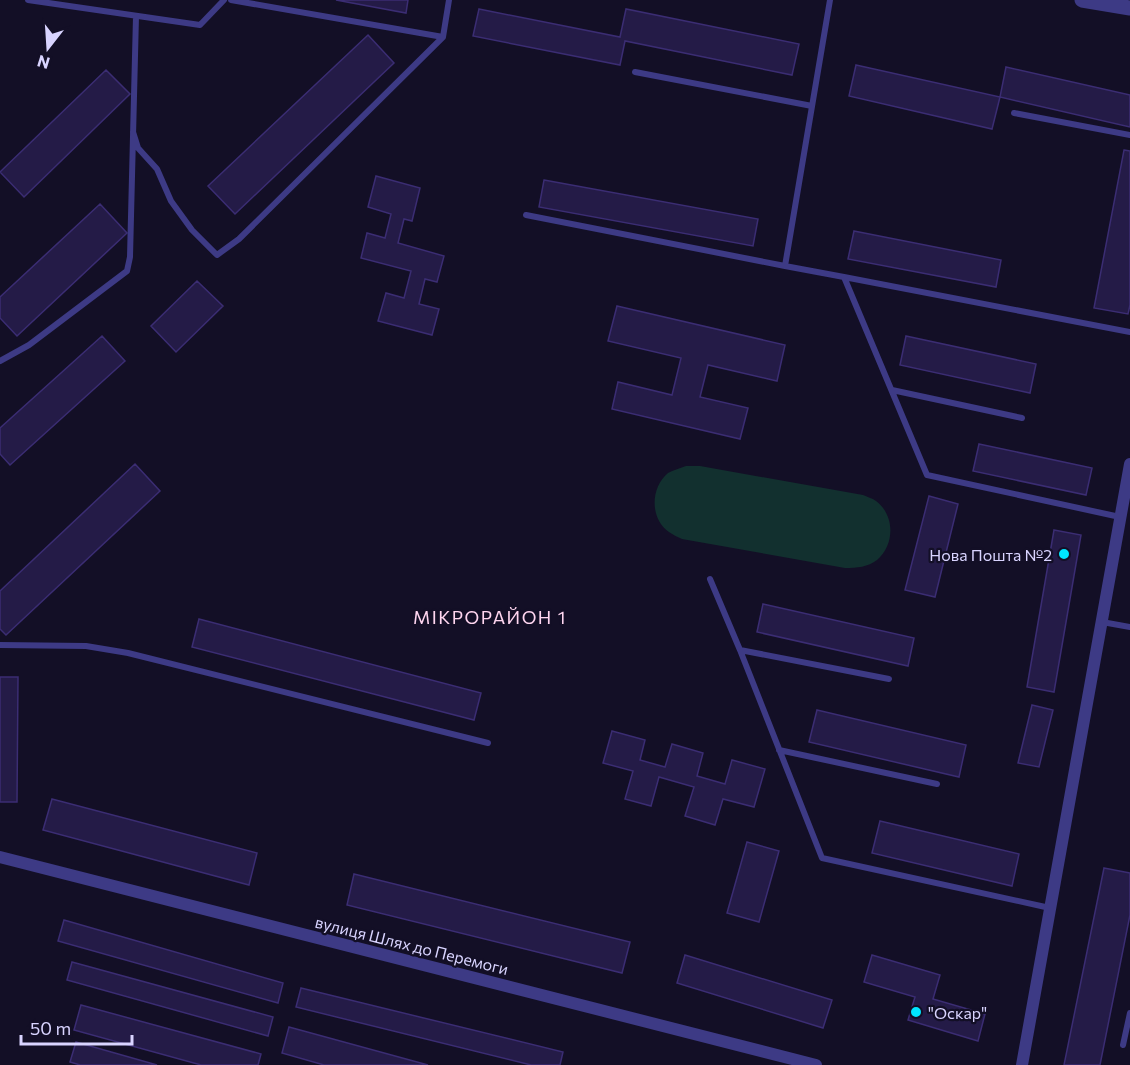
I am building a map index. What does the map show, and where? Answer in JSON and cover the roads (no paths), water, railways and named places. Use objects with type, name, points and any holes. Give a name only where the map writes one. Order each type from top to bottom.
[{"type":"street","points":[[1086,0],[1130,8]]},
{"type":"street","points":[[1022,1065],[1130,464]]},
{"type":"street","name":"вулиця Шлях до Перемоги","points":[[0,857],[816,1065]]},
{"type":"lane","points":[[28,0],[200,25],[224,0]]},
{"type":"lane","points":[[231,0],[443,38]]},
{"type":"lane","points":[[133,132],[138,148],[157,170],[171,201],[192,230],[217,255],[239,239],[443,38],[449,0]]},
{"type":"lane","points":[[785,266],[830,0]]},
{"type":"lane","points":[[0,361],[28,345],[127,271],[130,257],[136,16]]},
{"type":"lane","points":[[634,72],[812,106]]},
{"type":"lane","points":[[1014,113],[1130,135]]},
{"type":"lane","points":[[526,215],[1130,332]]},
{"type":"lane","points":[[844,277],[927,475],[1121,517]]},
{"type":"lane","points":[[892,390],[1022,418]]},
{"type":"lane","points":[[710,579],[822,858],[1050,908]]},
{"type":"lane","points":[[1102,622],[1130,627]]},
{"type":"lane","points":[[0,645],[86,646],[128,653],[488,742]]},
{"type":"lane","points":[[740,650],[889,680]]},
{"type":"lane","points":[[778,750],[937,784]]},
{"type":"lane","points":[[1124,1045],[1130,1014]]},
{"type":"place","name":"Нова Пошта №2","points":[[1064,554]]},
{"type":"place","name":"\"Оскар\"","points":[[916,1012]]},
{"type":"district","name":"МІКРОРАЙОН 1","points":[[490,617]]}]
